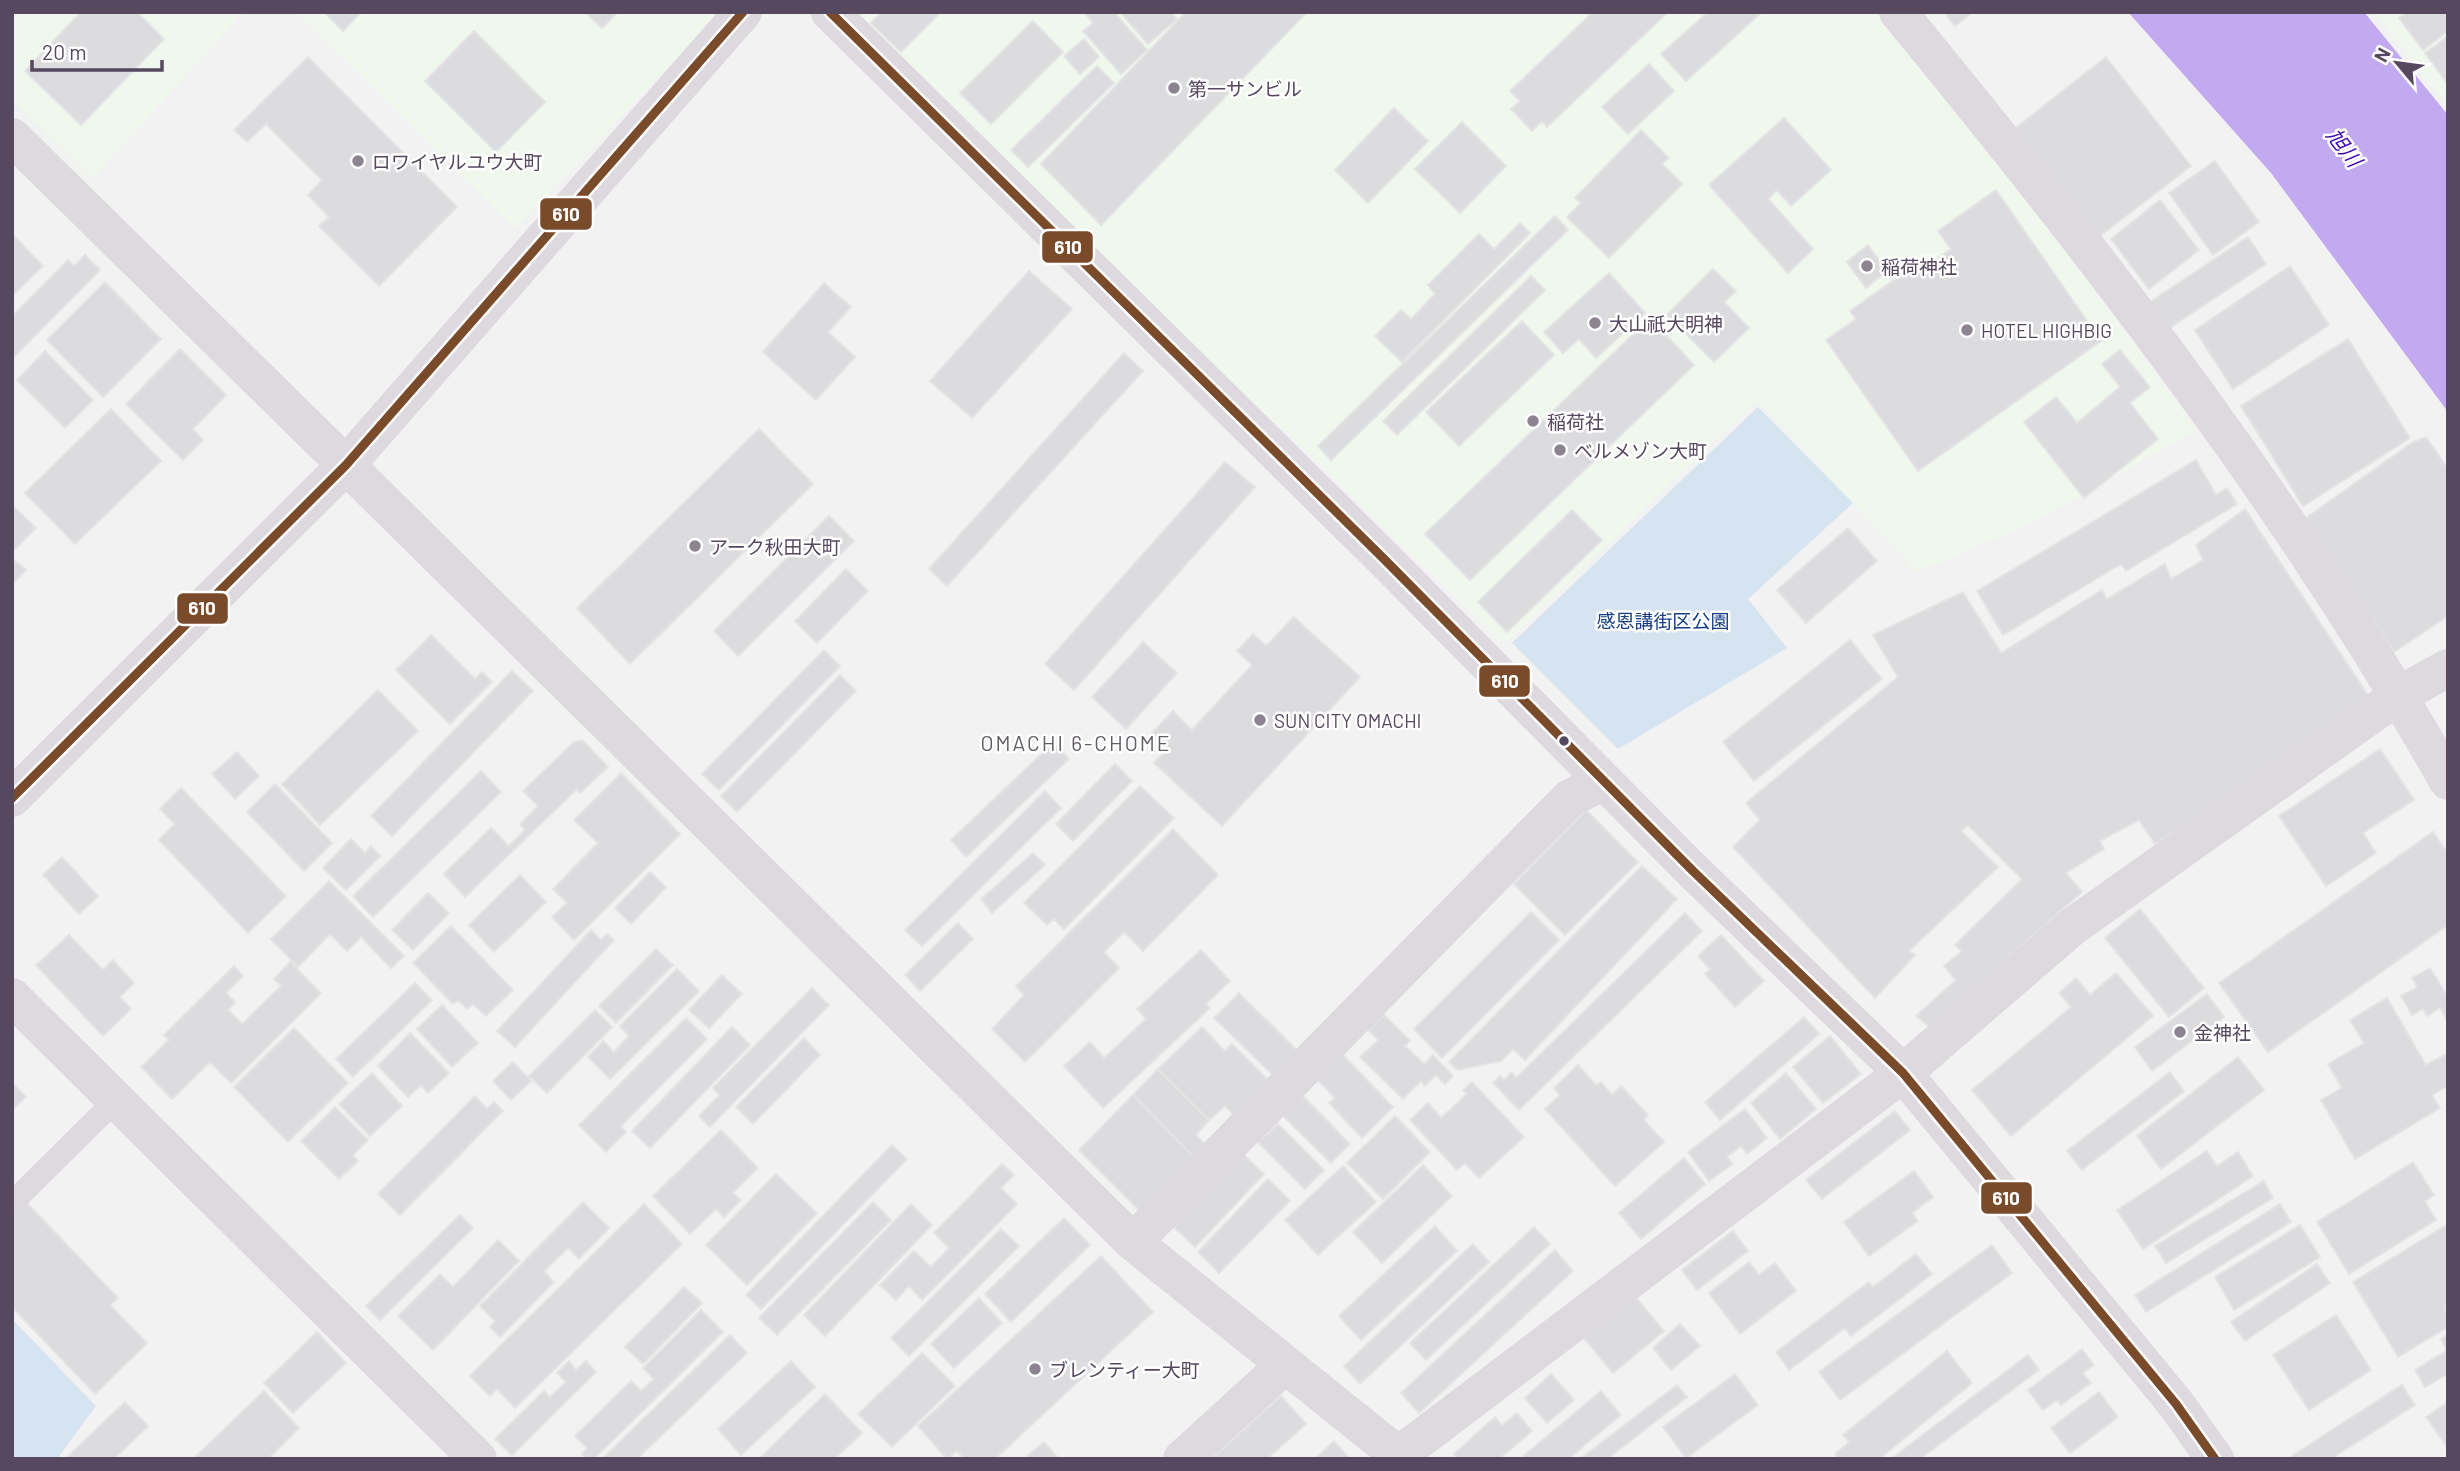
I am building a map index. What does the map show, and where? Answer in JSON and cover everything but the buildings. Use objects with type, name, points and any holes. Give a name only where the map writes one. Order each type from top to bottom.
[{"type":"street","points":[[12,798],[346,465],[743,12]]},
{"type":"street","points":[[830,12],[1384,559],[1604,781],[1903,1073],[2176,1404],[2215,1459]]},
{"type":"street","points":[[1898,12],[2008,146],[2220,427],[2399,695],[2448,781]]},
{"type":"street","points":[[12,137],[1133,1242],[1401,1457],[1903,1073],[2073,927],[2399,695],[2448,668]]},
{"type":"street","points":[[1133,1242],[1570,798],[1604,781]]},
{"type":"street","points":[[12,997],[478,1459]]},
{"type":"street","points":[[1182,1459],[1285,1365]]},
{"type":"lane","points":[[12,1203],[116,1100]]},
{"type":"shaded area","points":[[12,12],[244,12],[93,178],[12,99]]},
{"type":"shaded area","points":[[297,12],[721,12],[515,228]]},
{"type":"shaded area","points":[[850,12],[1881,12],[1983,139],[2197,430],[2030,524],[1918,572],[1756,400],[1505,644]]},
{"type":"shaded area","points":[[2375,12],[2448,12],[2448,106]]},
{"type":"green space","name":"感恩講街区公園","points":[[1758,407],[1853,503],[1748,599],[1787,648],[1618,749],[1512,643]]},
{"type":"green space","points":[[12,1319],[96,1406],[57,1459],[12,1459]]},
{"type":"water","name":"旭川","points":[[2128,12],[2364,12],[2448,115],[2448,412],[2271,173]]},
{"type":"transit line","name":"610","points":[[12,798],[346,465],[743,12]]},
{"type":"transit line","name":"610","points":[[830,12],[1384,559],[1693,871],[1903,1073],[2176,1404],[2215,1459]]},
{"type":"place","name":"第一サンビル","points":[[1174,88]]},
{"type":"place","name":"ロワイヤルユウ大町","points":[[358,161]]},
{"type":"place","name":"稲荷神社","points":[[1867,266]]},
{"type":"place","name":"大山祇大明神","points":[[1595,323]]},
{"type":"place","name":"HOTEL HIGHBIG","points":[[1967,330]]},
{"type":"place","name":"稲荷社","points":[[1533,421]]},
{"type":"place","name":"ベルメゾン大町","points":[[1560,450]]},
{"type":"place","name":"アーク秋田大町","points":[[695,546]]},
{"type":"place","name":"SUN CITY OMACHI","points":[[1260,720]]},
{"type":"place","name":"金神社","points":[[2180,1032]]},
{"type":"place","name":"ブレンティー大町","points":[[1035,1369]]},
{"type":"district","name":"OMACHI 6-CHOME","points":[[1076,742]]}]
